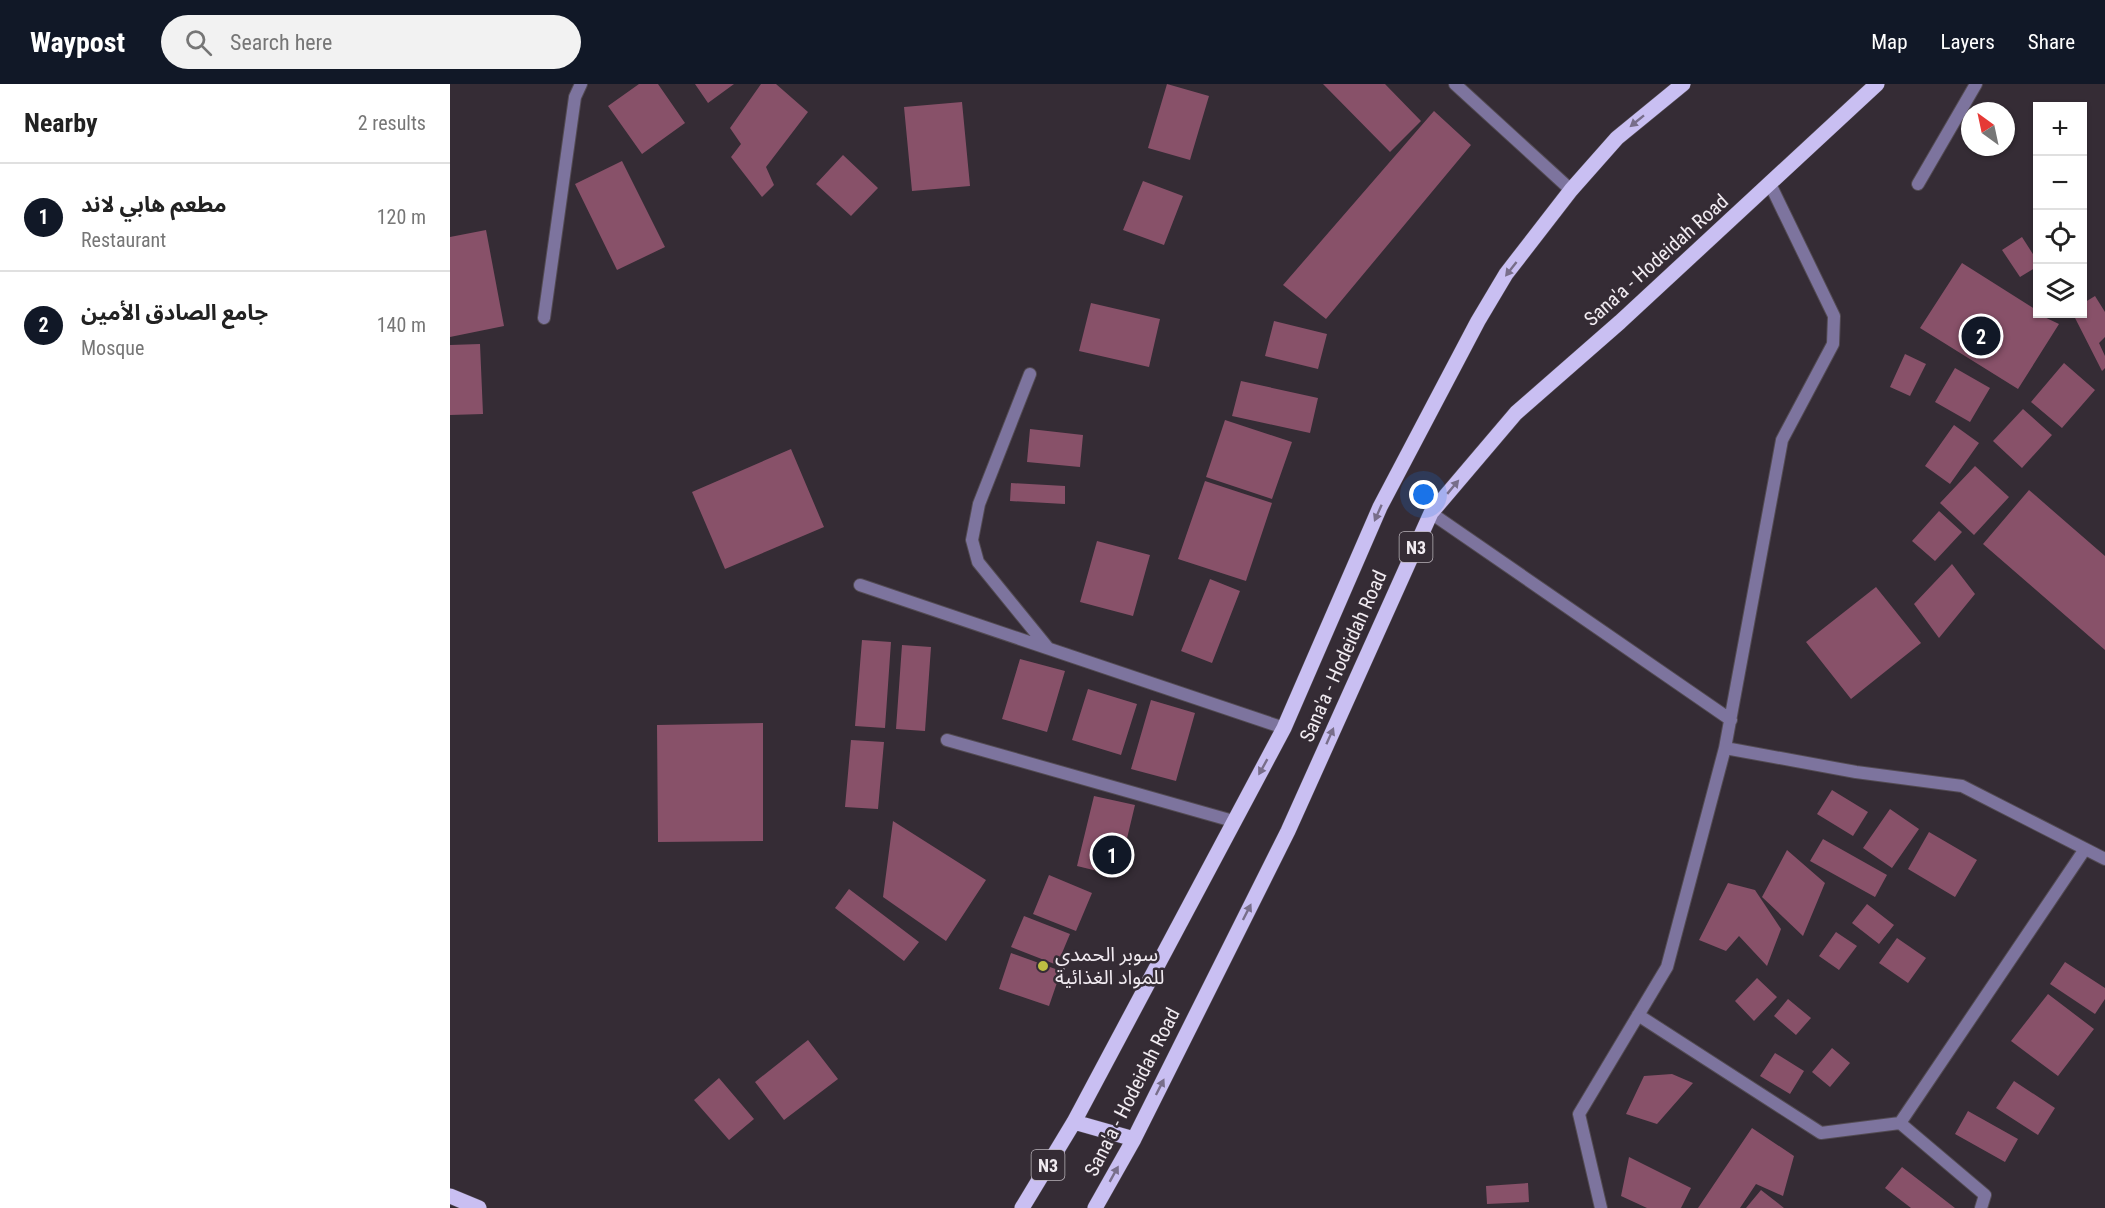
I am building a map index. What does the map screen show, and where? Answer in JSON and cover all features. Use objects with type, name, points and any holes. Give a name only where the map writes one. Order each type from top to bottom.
[{"type":"main road","name":"Sana'a - Hodeidah Road","points":[[1022,1208],[1074,1122],[1284,728],[1380,507],[1478,321],[1506,274],[1571,190],[1617,138],[1683,84]]},
{"type":"main road","name":"Sana'a - Hodeidah Road","points":[[1095,1208],[1134,1139],[1288,831],[1431,513],[1516,413],[1620,322],[1877,84]]},
{"type":"main road","points":[[1074,1122],[1134,1139]]},
{"type":"main road","points":[[450,1196],[479,1208]]},
{"type":"street","points":[[544,318],[575,97],[581,84]]},
{"type":"street","points":[[1455,84],[1571,190]]},
{"type":"street","points":[[1918,184],[1976,84]]},
{"type":"street","points":[[1601,1208],[1579,1113],[1667,967],[1725,748],[1782,440],[1833,344],[1834,316],[1770,184]]},
{"type":"street","points":[[1030,374],[979,504],[972,540],[978,562],[1048,648]]},
{"type":"street","points":[[1431,513],[1731,720]]},
{"type":"street","points":[[860,585],[1284,728]]},
{"type":"street","points":[[947,740],[1233,821]]},
{"type":"street","points":[[1725,748],[1856,772],[1962,786],[2105,859]]},
{"type":"street","points":[[1900,1123],[2085,849]]},
{"type":"street","points":[[1638,1015],[1821,1132],[1900,1123],[1985,1195],[1981,1208]]},
{"type":"building","points":[[639,84],[658,84],[685,123],[642,154],[608,106]]},
{"type":"building","points":[[695,84],[734,84],[708,103]]},
{"type":"building","points":[[761,84],[776,84],[808,112],[766,167],[774,185],[762,197],[731,157],[741,144],[730,128]]},
{"type":"building","points":[[1167,84],[1209,96],[1190,160],[1148,148]]},
{"type":"building","points":[[1323,84],[1385,84],[1421,121],[1390,152]]},
{"type":"building","points":[[962,102],[970,186],[912,191],[904,107]]},
{"type":"building","points":[[1434,111],[1471,145],[1326,319],[1283,285]]},
{"type":"building","points":[[843,155],[878,188],[851,216],[816,184]]},
{"type":"building","points":[[622,161],[665,247],[617,270],[575,184]]},
{"type":"building","points":[[1143,181],[1183,196],[1164,245],[1123,230]]},
{"type":"building","points":[[486,230],[504,326],[450,337],[450,237]]},
{"type":"building","points":[[2022,237],[2033,254],[2033,269],[2020,277],[2002,250]]},
{"type":"building","points":[[1962,263],[2033,308],[2033,318],[2046,318],[2059,324],[2018,389],[1920,328]]},
{"type":"building","points":[[2095,296],[2105,312],[2105,337],[2099,343],[2105,356],[2105,368],[2102,371],[2075,318],[2087,318],[2087,301]]},
{"type":"building","points":[[1091,303],[1160,319],[1149,367],[1079,351]]},
{"type":"building","points":[[1274,321],[1327,334],[1318,369],[1265,356]]},
{"type":"building","points":[[480,344],[483,414],[450,415],[450,345]]},
{"type":"building","points":[[1905,354],[1926,364],[1910,396],[1890,387]]},
{"type":"building","points":[[2064,363],[2095,390],[2062,428],[2031,402]]},
{"type":"building","points":[[1955,368],[1990,388],[1970,422],[1935,402]]},
{"type":"building","points":[[1241,381],[1318,398],[1310,433],[1232,416]]},
{"type":"building","points":[[2023,409],[2052,435],[2022,468],[1993,441]]},
{"type":"building","points":[[1225,420],[1292,442],[1272,499],[1206,477]]},
{"type":"building","points":[[1954,425],[1979,443],[1950,484],[1925,466]]},
{"type":"building","points":[[1030,429],[1083,435],[1080,467],[1027,462]]},
{"type":"building","points":[[791,449],[824,527],[725,569],[692,492]]},
{"type":"building","points":[[1975,466],[2009,497],[1974,535],[1940,503]]},
{"type":"building","points":[[1205,481],[1272,503],[1246,581],[1178,559]]},
{"type":"building","points":[[1011,483],[1065,486],[1065,504],[1010,501]]},
{"type":"building","points":[[2029,490],[2105,556],[2105,650],[1983,544]]},
{"type":"building","points":[[1939,511],[1962,532],[1935,561],[1912,541]]},
{"type":"building","points":[[1097,541],[1150,555],[1133,616],[1080,602]]},
{"type":"building","points":[[1952,564],[1975,594],[1939,638],[1914,604]]},
{"type":"building","points":[[1210,579],[1240,591],[1212,663],[1181,651]]},
{"type":"building","points":[[1876,587],[1921,643],[1851,699],[1806,642]]},
{"type":"building","points":[[862,640],[891,642],[885,728],[855,726]]},
{"type":"building","points":[[902,645],[931,647],[925,731],[896,729]]},
{"type":"building","points":[[1020,659],[1065,671],[1047,732],[1002,719]]},
{"type":"building","points":[[1088,689],[1137,704],[1121,755],[1072,740]]},
{"type":"building","points":[[1151,700],[1195,713],[1176,781],[1131,769]]},
{"type":"building","points":[[763,723],[763,841],[658,842],[657,725]]},
{"type":"building","points":[[851,740],[884,742],[878,809],[845,807]]},
{"type":"building","points":[[1832,790],[1868,812],[1853,836],[1817,814]]},
{"type":"building","points":[[1094,796],[1135,805],[1118,876],[1077,866]]},
{"type":"building","points":[[1890,809],[1919,829],[1892,868],[1863,848]]},
{"type":"building","points":[[893,821],[986,880],[946,941],[883,897]]},
{"type":"building","points":[[1929,832],[1977,860],[1955,897],[1908,869]]},
{"type":"building","points":[[1823,839],[1887,875],[1875,897],[1810,861]]},
{"type":"building","points":[[1787,850],[1825,883],[1803,936],[1762,897]]},
{"type":"building","points":[[1049,875],[1092,893],[1076,931],[1033,914]]},
{"type":"building","points":[[1728,883],[1755,890],[1781,929],[1767,966],[1739,936],[1726,951],[1699,940]]},
{"type":"building","points":[[849,889],[919,942],[904,961],[835,908]]},
{"type":"building","points":[[1867,904],[1894,925],[1879,944],[1852,923]]},
{"type":"building","points":[[1024,916],[1070,934],[1057,965],[1011,947]]},
{"type":"building","points":[[1836,932],[1857,946],[1839,970],[1819,956]]},
{"type":"building","points":[[1897,938],[1926,958],[1908,983],[1879,963]]},
{"type":"building","points":[[1011,953],[1061,971],[1049,1006],[999,989]]},
{"type":"building","points":[[2065,962],[2105,988],[2105,999],[2095,1014],[2050,984]]},
{"type":"building","points":[[1757,978],[1777,997],[1754,1021],[1735,1001]]},
{"type":"building","points":[[2048,994],[2094,1029],[2058,1076],[2011,1041]]},
{"type":"building","points":[[1788,999],[1811,1018],[1796,1035],[1774,1016]]},
{"type":"building","points":[[808,1040],[838,1079],[784,1120],[755,1082]]},
{"type":"building","points":[[1832,1048],[1850,1063],[1830,1087],[1812,1072]]},
{"type":"building","points":[[1775,1053],[1804,1071],[1790,1094],[1760,1076]]},
{"type":"building","points":[[1672,1074],[1693,1083],[1657,1124],[1626,1114],[1644,1076]]},
{"type":"building","points":[[719,1078],[754,1119],[729,1140],[694,1100]]},
{"type":"building","points":[[2014,1081],[2055,1108],[2038,1135],[1996,1108]]},
{"type":"building","points":[[1968,1111],[2018,1139],[2005,1162],[1955,1134]]},
{"type":"building","points":[[1752,1128],[1794,1156],[1783,1196],[1756,1184],[1740,1208],[1698,1208]]},
{"type":"building","points":[[1629,1157],[1691,1188],[1681,1208],[1647,1208],[1621,1196]]},
{"type":"building","points":[[1902,1167],[1955,1208],[1911,1208],[1885,1188]]},
{"type":"building","points":[[1528,1183],[1529,1202],[1487,1204],[1486,1186]]},
{"type":"building","points":[[1761,1190],[1784,1208],[1746,1208]]},
{"type":"place","name":"جامع الصادق الأمين","points":[[1981,336]]},
{"type":"place","name":"مطعم هابي لاند","points":[[1112,855]]},
{"type":"place","name":"سوبر الحمدي للمواد الغذائية","points":[[1043,966]]}]
